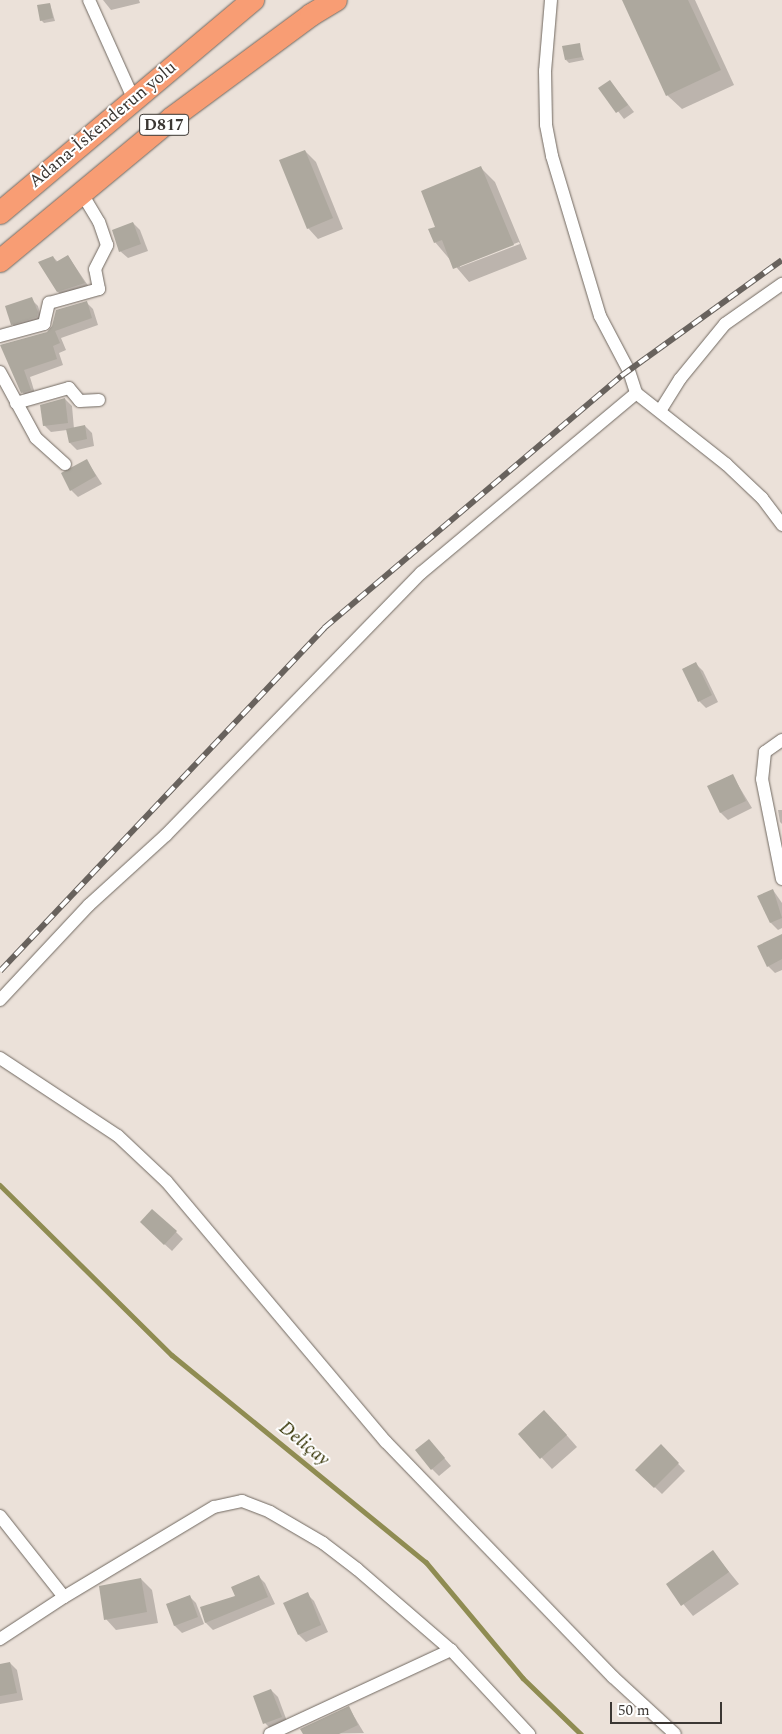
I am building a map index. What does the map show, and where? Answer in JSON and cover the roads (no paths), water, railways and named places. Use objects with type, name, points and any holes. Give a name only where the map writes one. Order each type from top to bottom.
[{"type":"highway","name":"Adana-İskenderun yolu","points":[[0,213],[133,98],[253,0]]},
{"type":"highway","name":"D817","points":[[0,261],[172,118],[311,14],[336,0]]},
{"type":"street","points":[[89,0],[133,98]]},
{"type":"street","points":[[550,0],[545,89],[546,126],[552,156],[600,316],[629,371],[636,393],[726,464],[762,498],[782,525]]},
{"type":"street","points":[[0,336],[44,324],[49,303],[99,289],[95,269],[107,245],[99,222],[82,194]]},
{"type":"street","points":[[660,411],[680,379],[725,324],[782,284]]},
{"type":"street","points":[[0,372],[36,438],[65,464]]},
{"type":"street","points":[[16,403],[69,388],[80,401],[99,400]]},
{"type":"street","points":[[0,1000],[89,905],[166,835],[421,573],[636,393]]},
{"type":"street","points":[[782,740],[764,752],[762,779],[782,879]]},
{"type":"street","points":[[0,1058],[118,1136],[166,1181],[386,1442],[613,1676],[675,1734]]},
{"type":"street","points":[[0,1639],[64,1597],[214,1507],[242,1501],[270,1512],[323,1543],[451,1650],[529,1734]]},
{"type":"street","points":[[0,1516],[64,1597]]},
{"type":"street","points":[[270,1734],[451,1650]]},
{"type":"waterway","name":"Deliçay","points":[[0,1185],[172,1355],[426,1562],[523,1678],[581,1734]]},
{"type":"railway","points":[[0,971],[324,628],[621,376],[782,260]]}]
